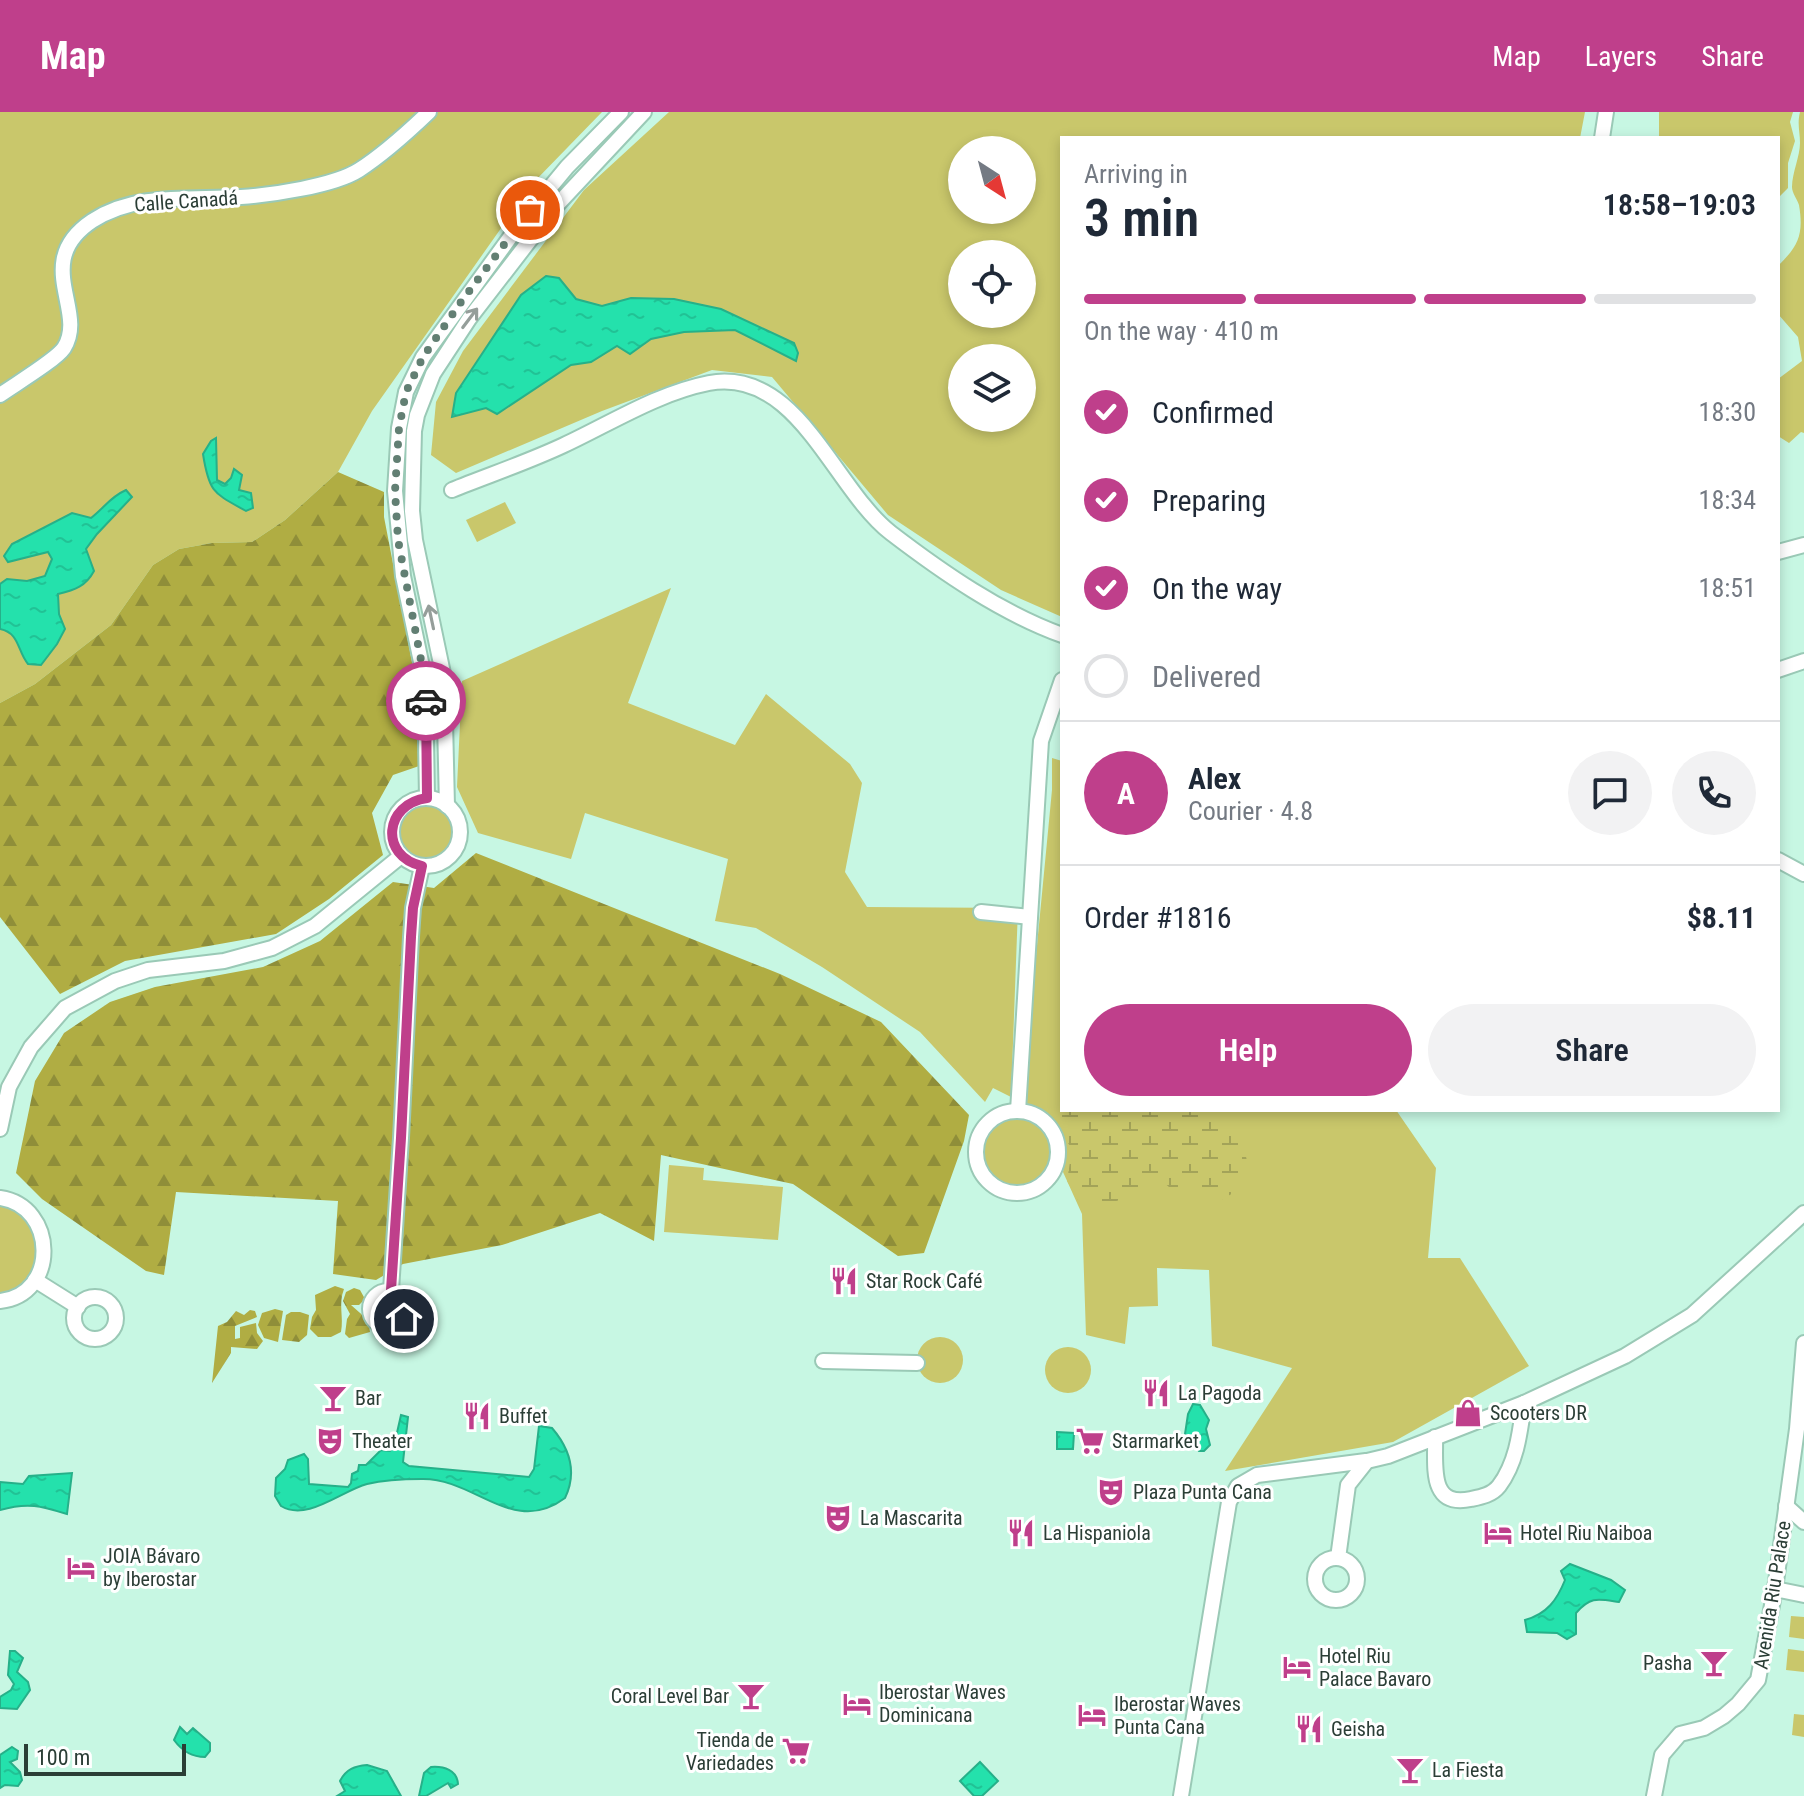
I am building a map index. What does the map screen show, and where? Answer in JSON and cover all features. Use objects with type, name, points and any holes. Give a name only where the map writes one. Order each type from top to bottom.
[{"type":"street","name":"Calle Canadá","points":[[0,395],[63,350],[71,332],[64,293],[63,258],[74,236],[94,219],[131,202],[242,197],[300,190],[356,172],[429,112]]},
{"type":"street","points":[[427,798],[425,681],[403,576],[396,503],[399,428],[406,392],[423,357],[519,225],[567,167],[621,112]]},
{"type":"street","points":[[447,806],[427,798],[405,805],[393,824],[395,847],[401,856],[422,866],[443,862],[457,845],[459,824],[447,806],[444,678],[415,540],[412,511],[417,415],[433,374],[469,319],[557,205],[644,112]]},
{"type":"street","points":[[1602,136],[1606,112]]},
{"type":"street","points":[[452,490],[563,446],[615,419],[686,389],[711,383],[737,382],[767,392],[789,408],[862,502],[889,531],[989,599],[1060,634]]},
{"type":"street","points":[[1780,551],[1804,545]]},
{"type":"street","points":[[1780,669],[1804,661]]},
{"type":"street","points":[[1018,1111],[1041,741],[1060,686]]},
{"type":"street","points":[[0,1129],[9,1087],[31,1047],[65,1008],[115,981],[148,970],[224,961],[272,948],[315,926],[401,856]]},
{"type":"street","points":[[1780,861],[1804,874]]},
{"type":"street","points":[[391,1290],[412,922],[422,866]]},
{"type":"street","points":[[981,912],[1030,917]]},
{"type":"street","points":[[1018,1111],[1041,1118],[1056,1136],[1058,1147],[1055,1170],[1046,1182],[1022,1194],[995,1188],[984,1178],[976,1154],[977,1143],[989,1122],[998,1115],[1018,1111]]},
{"type":"street","points":[[0,1198],[18,1204],[32,1214],[41,1229],[45,1247],[43,1264],[35,1280],[23,1293],[0,1301]]},
{"type":"street","points":[[1181,1796],[1229,1502],[1238,1486],[1257,1475],[1367,1461],[1524,1403],[1625,1356],[1692,1315],[1804,1213]]},
{"type":"street","points":[[35,1280],[78,1307]]},
{"type":"street","name":"Avenida Riu Palace","points":[[1654,1796],[1662,1755],[1680,1734],[1704,1728],[1724,1716],[1758,1680],[1775,1589],[1797,1429],[1804,1343]]},
{"type":"street","points":[[823,1361],[917,1363]]},
{"type":"street","points":[[1435,1437],[1436,1477],[1442,1493],[1454,1500],[1464,1501],[1492,1493],[1506,1474],[1516,1452],[1524,1403]]},
{"type":"street","points":[[1338,1558],[1348,1485],[1367,1461]]},
{"type":"street","points":[[1786,1506],[1804,1522]]},
{"type":"street","points":[[1775,1589],[1804,1595]]},
{"type":"green space","points":[[0,112],[602,112],[533,183],[372,411],[338,472],[285,520],[252,542],[212,543],[179,549],[153,565],[111,625],[35,684],[0,703]]},
{"type":"green space","points":[[669,112],[1585,112],[1580,136],[1060,136],[1060,616],[1001,590],[888,515],[772,377],[712,370],[602,411],[456,473],[431,455],[436,402],[463,351],[584,190]]},
{"type":"green space","points":[[1659,112],[1793,112],[1790,122],[1795,141],[1788,163],[1788,188],[1780,196],[1780,136],[1659,136]]},
{"type":"green space","points":[[1800,112],[1804,112],[1804,433],[1801,432],[1789,443],[1780,437],[1780,378],[1802,361],[1798,337],[1780,316],[1780,264],[1795,246],[1800,232],[1799,205],[1792,187],[1800,148]]},
{"type":"green space","points":[[338,472],[384,492],[384,517],[417,688],[422,765],[393,775],[372,813],[383,855],[329,899],[276,934],[125,961],[60,994],[0,917],[0,703],[35,684],[111,625],[153,565],[179,549],[212,543],[252,542],[285,520]]},
{"type":"green space","points":[[505,502],[516,523],[477,542],[466,520]]},
{"type":"green space","points":[[671,588],[628,703],[735,745],[766,694],[850,764],[862,783],[845,872],[867,907],[1018,908],[1011,1097],[993,1088],[985,1102],[920,1032],[822,967],[756,928],[715,921],[728,859],[585,813],[571,859],[478,833],[457,787],[462,681]]},
{"type":"green space","points":[[1052,758],[1060,760],[1060,1112],[1397,1112],[1436,1168],[1428,1258],[1460,1258],[1529,1366],[1393,1442],[1225,1471],[1292,1368],[1212,1346],[1209,1270],[1157,1268],[1158,1306],[1129,1307],[1125,1344],[1086,1335],[1082,1214],[1063,1172],[1066,1151],[1046,1113],[1026,1104],[1035,966],[1052,790]]},
{"type":"green space","points":[[426,798],[450,808],[460,832],[450,856],[426,866],[402,856],[392,832],[402,808]]},
{"type":"green space","points":[[476,853],[780,974],[881,1022],[969,1115],[964,1141],[924,1253],[898,1256],[793,1184],[661,1155],[654,1241],[600,1213],[502,1245],[403,1264],[376,1280],[333,1274],[338,1201],[176,1192],[164,1275],[146,1271],[42,1199],[16,1173],[35,1081],[64,1033],[110,1002],[155,987],[263,967],[320,941],[393,882],[434,888]]},
{"type":"green space","points":[[1060,1101],[1060,1112],[1204,1112],[1231,1131],[1245,1153],[1250,1172],[1235,1192],[1219,1201],[1198,1188],[1176,1193],[1162,1181],[1113,1202],[1080,1203],[1067,1181],[1072,1149],[1051,1117]]},
{"type":"green space","points":[[1017,1111],[1033,1114],[1046,1123],[1055,1136],[1058,1152],[1055,1168],[1046,1181],[1033,1190],[1017,1193],[1001,1190],[988,1181],[979,1168],[976,1152],[979,1136],[988,1123],[1001,1114]]},
{"type":"green space","points":[[669,1165],[704,1168],[703,1180],[783,1187],[778,1240],[664,1232]]},
{"type":"green space","points":[[0,1198],[41,1229],[35,1280],[0,1301]]},
{"type":"green space","points":[[335,1286],[344,1289],[341,1332],[331,1337],[318,1337],[310,1329],[316,1310],[315,1295]]},
{"type":"green space","points":[[354,1288],[360,1290],[365,1299],[359,1305],[351,1305],[368,1320],[370,1332],[349,1338],[345,1334],[350,1314],[343,1301],[346,1292]]},
{"type":"green space","points":[[275,1309],[283,1311],[278,1342],[264,1338],[258,1325],[262,1313]]},
{"type":"green space","points":[[250,1310],[255,1311],[257,1317],[235,1326],[235,1339],[240,1338],[240,1327],[256,1323],[257,1333],[263,1341],[257,1349],[231,1347],[231,1353],[212,1383],[218,1326],[227,1322],[236,1311],[244,1315]]},
{"type":"green space","points":[[291,1312],[309,1315],[307,1335],[299,1342],[282,1340],[286,1315]]},
{"type":"green space","points":[[940,1337],[956,1344],[963,1360],[956,1376],[940,1383],[924,1376],[917,1360],[924,1344]]},
{"type":"green space","points":[[1068,1347],[1077,1348],[1084,1354],[1090,1361],[1090,1379],[1084,1386],[1077,1392],[1068,1393],[1059,1392],[1052,1386],[1046,1379],[1045,1370],[1046,1361],[1052,1354],[1059,1348]]},
{"type":"green space","points":[[1791,1616],[1804,1617],[1804,1639],[1789,1637]]},
{"type":"green space","points":[[1788,1649],[1804,1651],[1804,1672],[1786,1670]]},
{"type":"green space","points":[[1794,1714],[1804,1715],[1804,1737],[1792,1735]]},
{"type":"water","points":[[546,276],[559,278],[576,299],[602,306],[631,298],[674,299],[721,309],[794,343],[798,353],[796,361],[735,330],[684,332],[651,339],[630,354],[617,346],[591,362],[571,365],[497,414],[486,408],[452,417],[456,393],[521,295]]},
{"type":"water","points":[[216,438],[217,480],[225,484],[234,469],[242,475],[239,490],[251,493],[253,508],[246,511],[235,505],[211,484],[203,454]]},
{"type":"water","points":[[126,490],[132,497],[86,549],[94,571],[91,576],[79,587],[58,594],[59,614],[65,629],[57,644],[41,665],[28,664],[15,638],[0,629],[0,584],[7,579],[27,581],[45,576],[52,559],[48,552],[8,562],[4,556],[12,544],[72,513],[91,518]]},
{"type":"water","points":[[1193,1404],[1200,1405],[1209,1420],[1206,1429],[1210,1445],[1204,1451],[1199,1451],[1185,1434]]},
{"type":"water","points":[[401,1415],[408,1417],[403,1462],[409,1466],[529,1477],[534,1469],[539,1426],[552,1428],[570,1462],[571,1479],[565,1498],[546,1508],[528,1511],[511,1509],[441,1481],[408,1479],[367,1484],[313,1508],[291,1510],[281,1506],[275,1496],[276,1478],[285,1469],[288,1460],[304,1454],[308,1459],[309,1484],[348,1487],[359,1465],[366,1465],[381,1450],[390,1451],[394,1446]]},
{"type":"water","points":[[1057,1432],[1074,1433],[1073,1449],[1057,1449]]},
{"type":"water","points":[[72,1473],[67,1514],[34,1506],[0,1510],[0,1482],[23,1484],[29,1476]]},
{"type":"water","points":[[1570,1564],[1611,1580],[1625,1590],[1619,1602],[1600,1600],[1586,1604],[1576,1613],[1576,1634],[1567,1639],[1557,1633],[1527,1632],[1525,1620],[1545,1610],[1555,1600],[1565,1580],[1561,1571]]},
{"type":"water","points":[[10,1651],[23,1658],[17,1672],[28,1682],[30,1690],[17,1709],[0,1708],[0,1697],[14,1684],[8,1675]]},
{"type":"water","points":[[180,1727],[187,1734],[193,1728],[210,1743],[210,1751],[205,1757],[191,1755],[177,1744],[174,1740]]},
{"type":"water","points":[[12,1747],[18,1751],[17,1759],[10,1762],[20,1772],[22,1780],[18,1786],[5,1785],[0,1788],[0,1755]]},
{"type":"water","points":[[980,1762],[998,1781],[982,1796],[974,1796],[960,1781]]},
{"type":"water","points":[[367,1765],[387,1771],[401,1796],[337,1796],[345,1791],[340,1781],[345,1774],[355,1767]]},
{"type":"water","points":[[431,1767],[449,1770],[458,1784],[451,1788],[448,1783],[426,1796],[419,1796],[424,1773]]},
{"type":"way so far","points":[[426,701],[425,681],[398,540],[395,491],[399,428],[406,392],[423,357],[530,210]]},
{"type":"place","name":"Star Rock Café","points":[[844,1281]]},
{"type":"place","name":"La Pagoda","points":[[1156,1393]]},
{"type":"place","name":"Bar","points":[[333,1398]]},
{"type":"place","name":"Scooters DR","points":[[1468,1413]]},
{"type":"place","name":"Buffet","points":[[477,1416]]},
{"type":"place","name":"Theater","points":[[330,1441]]},
{"type":"place","name":"Starmarket","points":[[1090,1441]]},
{"type":"place","name":"Plaza Punta Cana","points":[[1111,1492]]},
{"type":"place","name":"La Mascarita","points":[[838,1518]]},
{"type":"place","name":"La Hispaniola","points":[[1021,1533]]},
{"type":"place","name":"Hotel Riu Naiboa","points":[[1498,1533]]},
{"type":"place","name":"JOIA Bávaro by Iberostar","points":[[81,1568]]},
{"type":"place","name":"Pasha","points":[[1714,1663]]},
{"type":"place","name":"Hotel Riu Palace Bavaro","points":[[1297,1667]]},
{"type":"place","name":"Coral Level Bar","points":[[751,1696]]},
{"type":"place","name":"Iberostar Waves Dominicana","points":[[857,1704]]},
{"type":"place","name":"Iberostar Waves Punta Cana","points":[[1092,1715]]},
{"type":"place","name":"Geisha","points":[[1309,1729]]},
{"type":"place","name":"Tienda de Variedades","points":[[796,1751]]},
{"type":"place","name":"La Fiesta","points":[[1410,1770]]},
{"type":"route","points":[[404,1319],[404,1300],[391,1290],[413,908],[422,866],[401,856],[392,836],[397,814],[405,805],[427,798],[426,701]]}]
